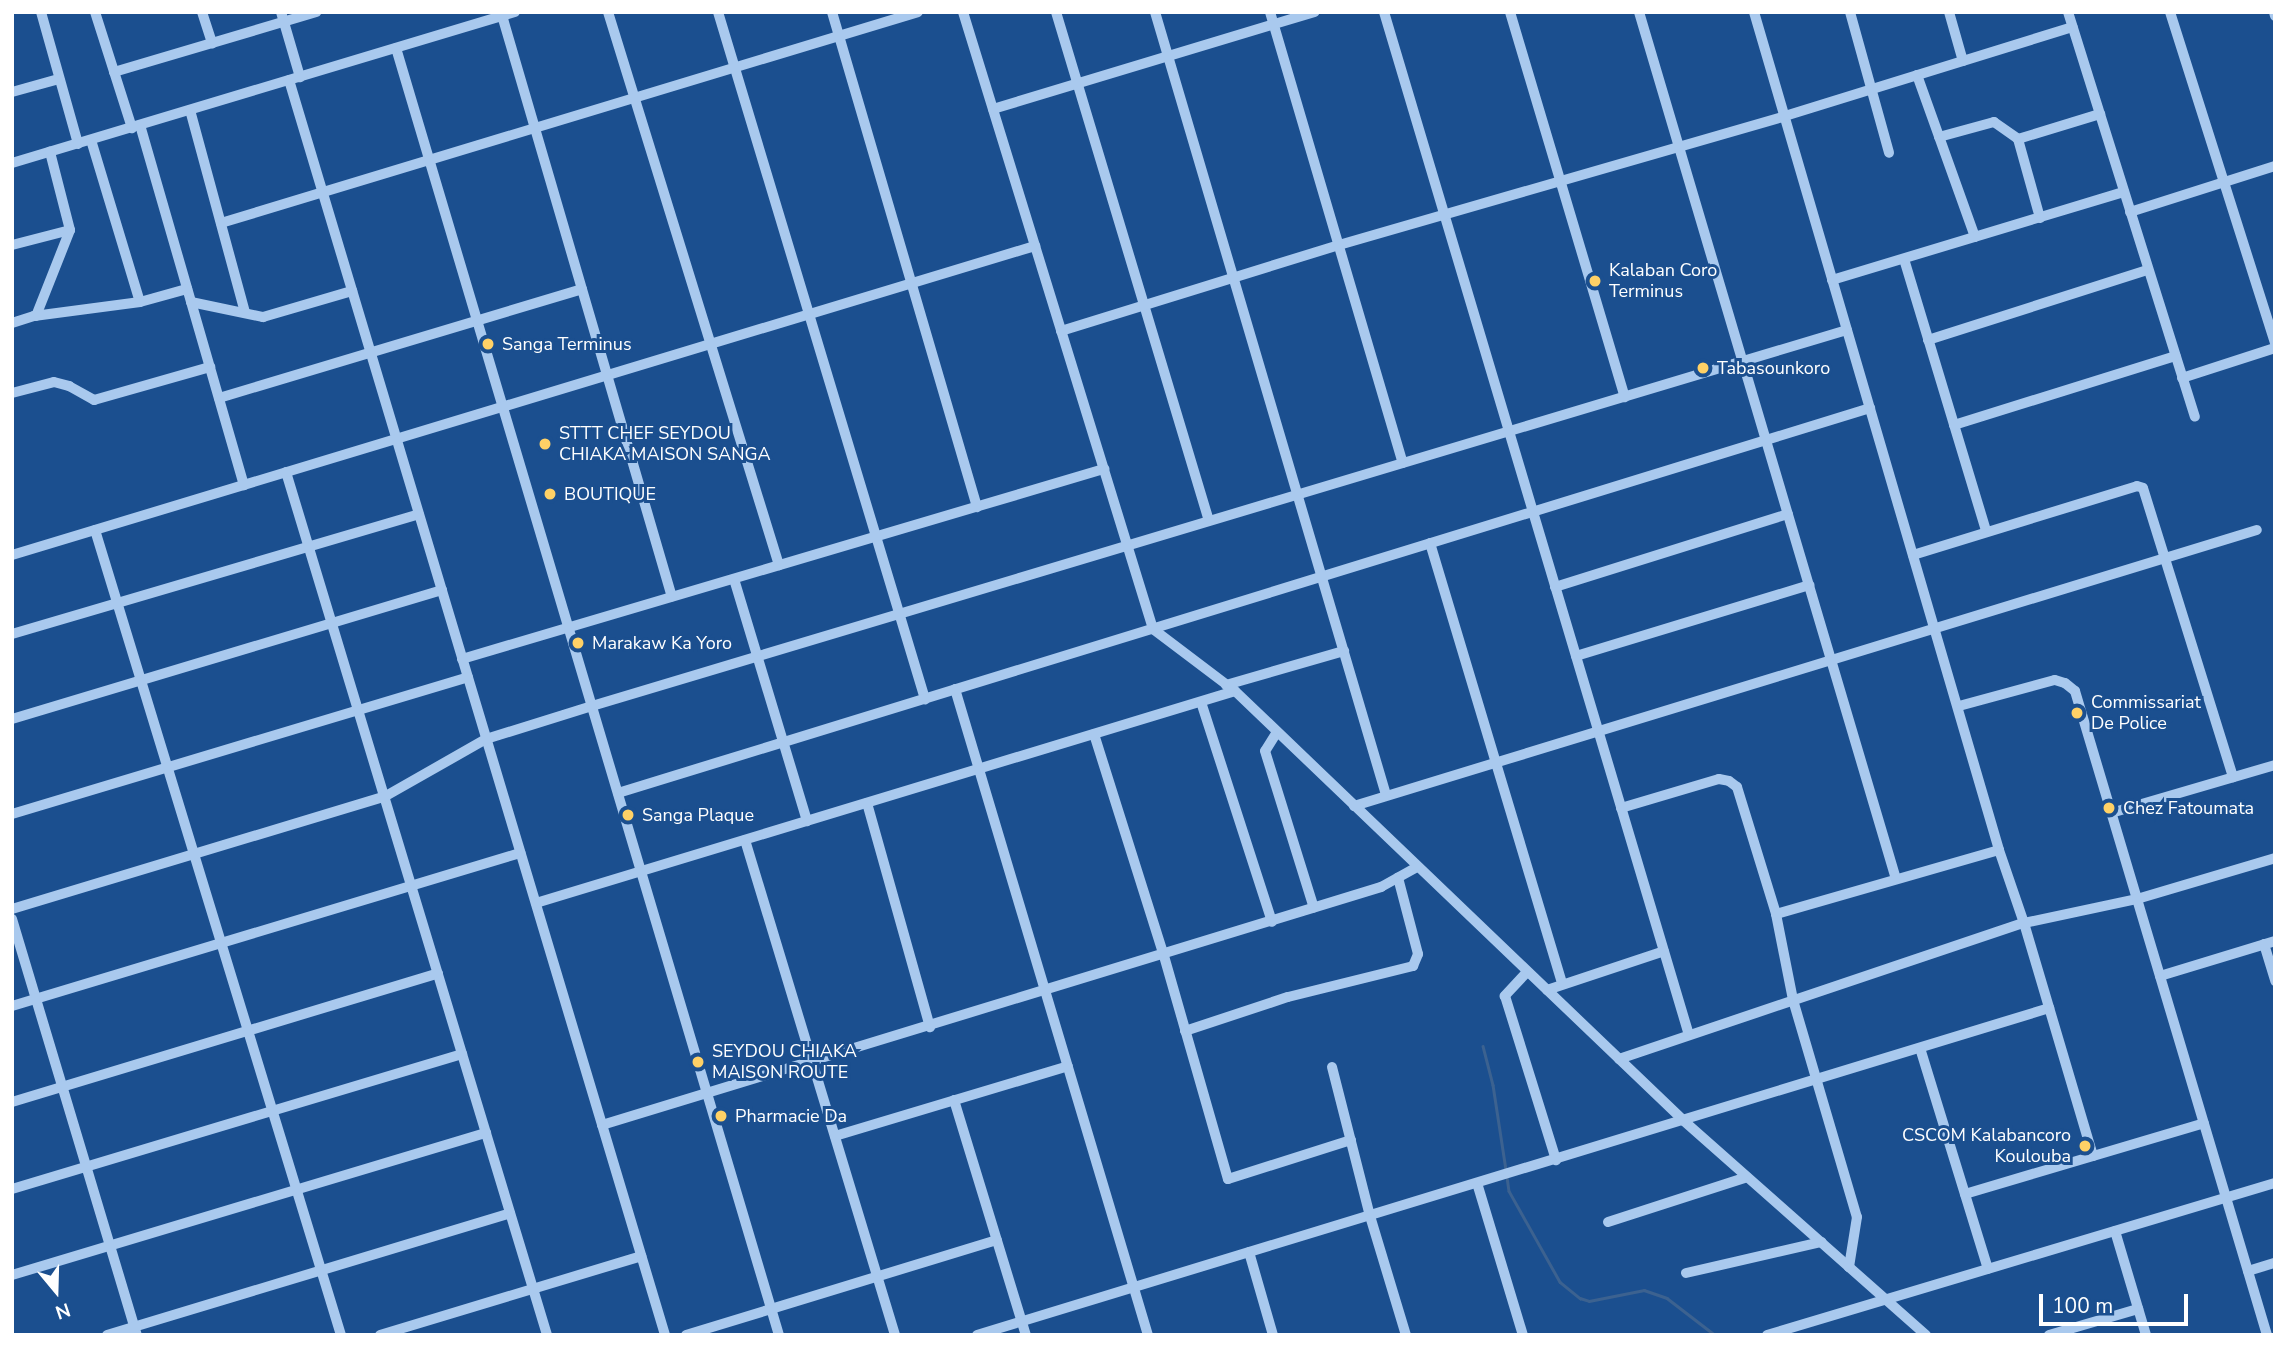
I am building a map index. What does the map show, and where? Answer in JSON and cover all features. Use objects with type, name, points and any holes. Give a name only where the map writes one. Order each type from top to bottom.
[{"type":"street","points":[[41,12],[78,144]]},
{"type":"street","points":[[95,12],[114,72],[136,126],[244,485]]},
{"type":"street","points":[[202,12],[212,43]]},
{"type":"street","points":[[114,72],[212,43],[282,17],[316,12]]},
{"type":"street","points":[[12,163],[515,12]]},
{"type":"street","points":[[608,12],[779,565]]},
{"type":"street","points":[[718,12],[925,699]]},
{"type":"street","points":[[832,12],[977,507]]},
{"type":"street","points":[[220,223],[918,12]]},
{"type":"street","points":[[963,12],[1153,629],[1231,688],[1684,1121],[1926,1335]]},
{"type":"street","points":[[1056,12],[1209,521]]},
{"type":"street","points":[[1155,12],[1386,796]]},
{"type":"street","points":[[1270,12],[1403,463]]},
{"type":"street","points":[[993,109],[1315,12]]},
{"type":"street","points":[[1384,12],[1689,1035]]},
{"type":"street","points":[[1510,12],[1625,397]]},
{"type":"street","points":[[1639,12],[1896,879]]},
{"type":"street","points":[[1754,12],[1999,850],[2024,923],[2093,1156]]},
{"type":"street","points":[[1850,12],[1889,153]]},
{"type":"street","points":[[1949,12],[1964,61]]},
{"type":"street","points":[[2068,12],[2195,417]]},
{"type":"street","points":[[2170,12],[2275,346],[2182,378]]},
{"type":"street","points":[[502,14],[672,597]]},
{"type":"street","points":[[282,17],[294,79],[322,192],[665,1335]]},
{"type":"street","points":[[1061,331],[1560,179],[1786,116],[2073,27]]},
{"type":"street","points":[[396,48],[779,1335]]},
{"type":"street","points":[[1917,75],[1975,237]]},
{"type":"street","points":[[12,92],[60,79]]},
{"type":"street","points":[[190,110],[245,313]]},
{"type":"street","points":[[2018,139],[2100,114]]},
{"type":"street","points":[[1939,138],[1994,122],[2018,139],[2039,218]]},
{"type":"street","points":[[91,140],[140,302]]},
{"type":"street","points":[[36,316],[69,230],[50,152]]},
{"type":"street","points":[[2130,212],[2275,166]]},
{"type":"street","points":[[1832,280],[2124,192]]},
{"type":"street","points":[[12,245],[69,230]]},
{"type":"street","points":[[12,555],[1035,246]]},
{"type":"street","points":[[1904,258],[1986,530]]},
{"type":"street","points":[[1928,340],[2148,270]]},
{"type":"street","points":[[12,323],[36,316],[140,302],[187,289]]},
{"type":"street","points":[[219,398],[582,289]]},
{"type":"street","points":[[191,302],[263,317],[352,291]]},
{"type":"street","points":[[12,909],[384,797],[486,739],[1847,330]]},
{"type":"street","points":[[1954,425],[2175,356]]},
{"type":"street","points":[[12,393],[54,382],[69,386],[94,400],[210,367]]},
{"type":"street","points":[[618,793],[1870,408]]},
{"type":"street","points":[[462,659],[1104,469]]},
{"type":"street","points":[[286,472],[547,1335]]},
{"type":"street","points":[[1913,555],[1986,530],[2137,486],[2147,494],[2233,777]]},
{"type":"street","points":[[12,634],[419,514]]},
{"type":"street","points":[[1555,587],[1788,514]]},
{"type":"street","points":[[95,530],[341,1335]]},
{"type":"street","points":[[1354,806],[2257,530]]},
{"type":"street","points":[[1430,543],[1498,762],[1562,983]]},
{"type":"street","points":[[734,579],[807,821]]},
{"type":"street","points":[[1576,656],[1809,585]]},
{"type":"street","points":[[12,719],[442,590]]},
{"type":"street","points":[[536,903],[1201,702],[1231,688],[1344,651]]},
{"type":"street","points":[[12,814],[468,677]]},
{"type":"street","points":[[1959,706],[2054,680],[2065,683],[2075,691],[2267,1335]]},
{"type":"street","points":[[955,690],[1148,1335]]},
{"type":"street","points":[[1201,702],[1272,922]]},
{"type":"street","points":[[1277,732],[1265,751],[1314,908]]},
{"type":"street","points":[[1094,734],[1164,956],[1228,1179],[1351,1140]]},
{"type":"street","points":[[2111,813],[2275,765]]},
{"type":"street","points":[[1621,808],[1719,779],[1733,783],[1776,914],[1793,1000],[1857,1217],[1849,1267]]},
{"type":"street","points":[[867,803],[930,1027]]},
{"type":"street","points":[[745,840],[895,1335]]},
{"type":"street","points":[[1776,914],[1999,850]]},
{"type":"street","points":[[12,1006],[520,853]]},
{"type":"street","points":[[1619,1059],[2024,923],[2137,899],[2275,858]]},
{"type":"street","points":[[602,1125],[1272,922],[1381,887],[1417,867]]},
{"type":"street","points":[[1185,1031],[1288,997],[1413,966],[1419,954],[1398,878]]},
{"type":"street","points":[[12,919],[135,1331]]},
{"type":"street","points":[[2160,976],[2269,943],[2275,981]]},
{"type":"street","points":[[1547,990],[1664,951]]},
{"type":"street","points":[[1527,972],[1505,996],[1556,1160]]},
{"type":"street","points":[[12,1102],[438,973]]},
{"type":"street","points":[[977,1335],[2049,1008]]},
{"type":"street","points":[[1920,1048],[1988,1269]]},
{"type":"street","points":[[12,1189],[462,1054]]},
{"type":"street","points":[[835,1136],[1068,1066]]},
{"type":"street","points":[[1332,1067],[1370,1216],[1406,1335]]},
{"type":"street","points":[[954,1100],[1026,1335]]},
{"type":"street","points":[[1965,1194],[2204,1123]]},
{"type":"street","points":[[12,1275],[486,1133]]},
{"type":"street","points":[[1608,1222],[1747,1177]]},
{"type":"street","points":[[1477,1183],[1523,1335]]},
{"type":"street","points":[[1767,1335],[2275,1183]]},
{"type":"street","points":[[107,1335],[135,1331],[321,1270],[510,1213]]},
{"type":"street","points":[[2115,1231],[2146,1335]]},
{"type":"street","points":[[685,1335],[997,1240]]},
{"type":"street","points":[[1686,1273],[1821,1242]]},
{"type":"street","points":[[1249,1252],[1273,1335]]},
{"type":"street","points":[[380,1335],[641,1256]]},
{"type":"street","points":[[2248,1271],[2275,1263]]},
{"type":"street","points":[[2049,1335],[2138,1309]]},
{"type":"waterway","points":[[1483,1046],[1493,1085],[1506,1170]]},
{"type":"waterway","points":[[1507,1177],[1509,1191],[1560,1282],[1580,1298],[1589,1301],[1644,1290],[1667,1298],[1715,1335]]},
{"type":"place","name":"Kalaban Coro Terminus","points":[[1595,281]]},
{"type":"place","name":"Sanga Terminus","points":[[488,344]]},
{"type":"place","name":"Tabasounkoro","points":[[1703,368]]},
{"type":"place","name":"STTT CHEF SEYDOU CHIAKA MAISON SANGA","points":[[545,444]]},
{"type":"place","name":"BOUTIQUE","points":[[550,494]]},
{"type":"place","name":"Marakaw Ka Yoro","points":[[578,643]]},
{"type":"place","name":"Commissariat De Police","points":[[2077,713]]},
{"type":"place","name":"Chez Fatoumata","points":[[2109,808]]},
{"type":"place","name":"Sanga Plaque","points":[[628,815]]},
{"type":"place","name":"SEYDOU CHIAKA MAISON ROUTE","points":[[698,1062]]},
{"type":"place","name":"Pharmacie Da","points":[[721,1116]]},
{"type":"place","name":"CSCOM Kalabancoro Koulouba","points":[[2085,1146]]}]
